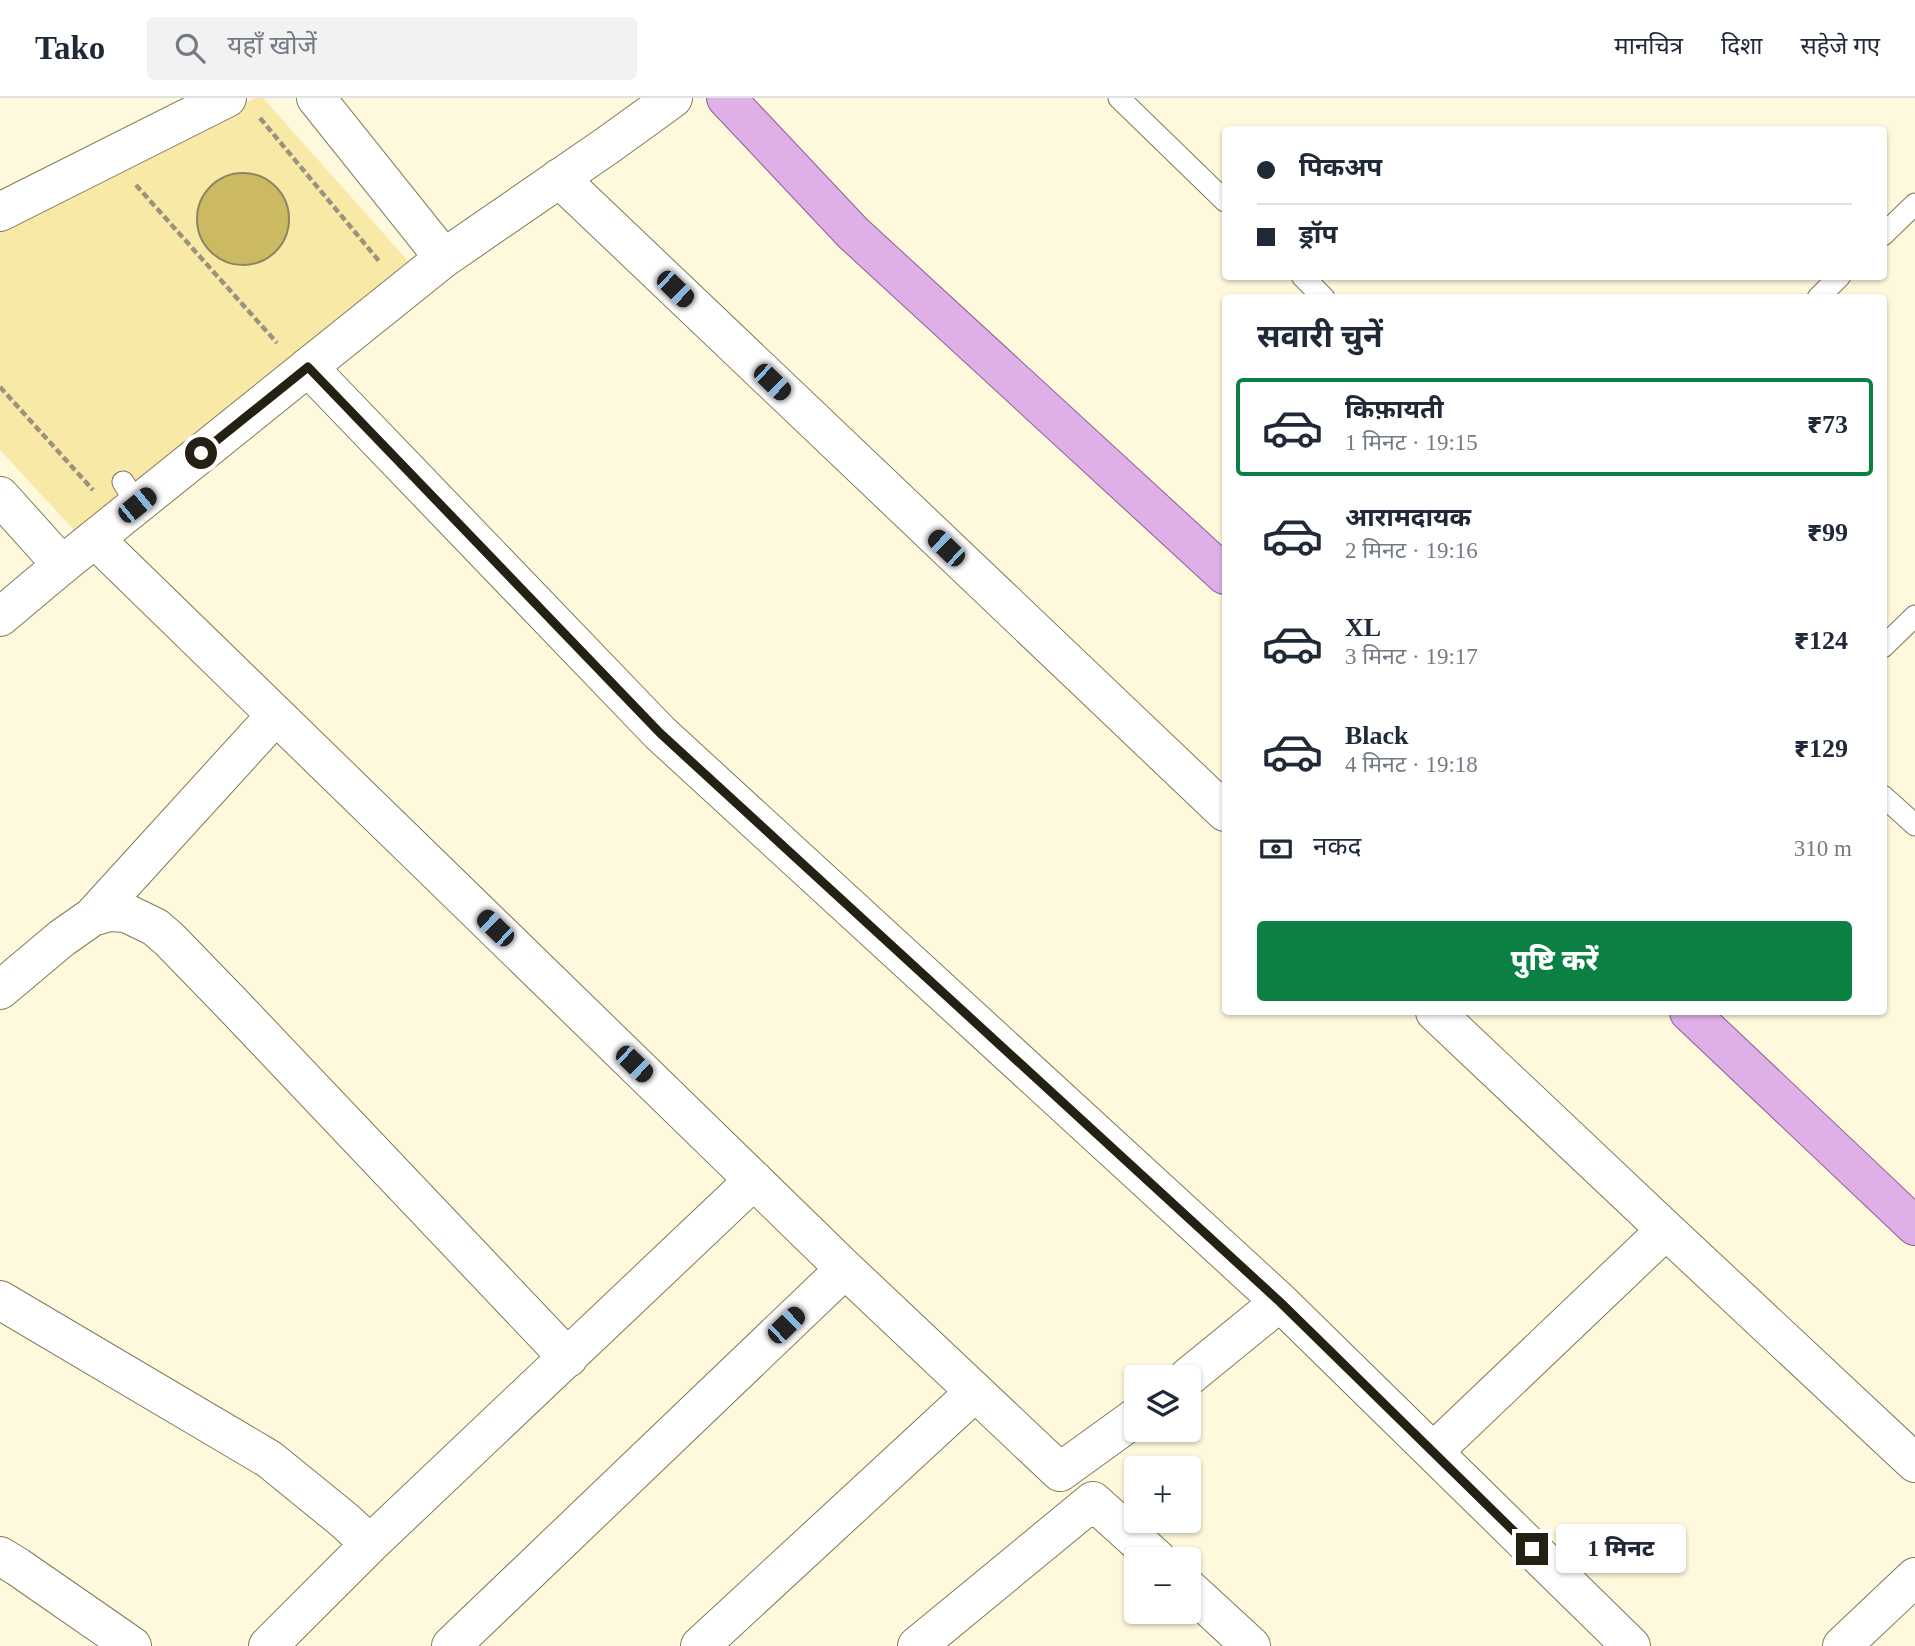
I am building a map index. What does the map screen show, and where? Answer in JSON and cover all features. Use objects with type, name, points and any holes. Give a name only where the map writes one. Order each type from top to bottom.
[{"type":"main road","points":[[726,98],[853,233],[1222,572]]},
{"type":"main road","points":[[1692,1015],[1915,1226]]},
{"type":"street","points":[[316,98],[444,258]]},
{"type":"street","points":[[0,617],[95,539],[130,493],[308,367],[444,258],[673,98]]},
{"type":"street","points":[[0,212],[241,105]]},
{"type":"street","points":[[559,178],[1222,809]]},
{"type":"street","points":[[308,367],[660,733],[1280,1302],[1631,1646]]},
{"type":"street","points":[[0,496],[62,565]]},
{"type":"street","points":[[95,539],[845,1269],[1060,1472],[1144,1547]]},
{"type":"street","points":[[0,990],[62,938],[92,917],[276,715]]},
{"type":"street","points":[[92,917],[109,912],[126,913],[142,919],[169,939],[568,1358]]},
{"type":"street","points":[[1438,1015],[1915,1463]]},
{"type":"street","points":[[268,1646],[370,1544],[754,1180]]},
{"type":"street","points":[[1433,1452],[1666,1230]]},
{"type":"street","points":[[451,1646],[845,1269]]},
{"type":"street","points":[[0,1300],[269,1459],[370,1544]]},
{"type":"street","points":[[1201,1366],[1280,1302]]},
{"type":"street","points":[[700,1646],[975,1392]]},
{"type":"street","points":[[1060,1472],[1124,1426]]},
{"type":"street","points":[[917,1646],[1093,1501]]},
{"type":"street","points":[[0,1556],[132,1646]]},
{"type":"street","points":[[1842,1646],[1915,1577]]},
{"type":"street","points":[[1201,1600],[1251,1646]]},
{"type":"lane","points":[[1119,98],[1222,198]]},
{"type":"lane","points":[[1887,231],[1915,204]]},
{"type":"lane","points":[[1306,280],[1320,294]]},
{"type":"lane","points":[[1822,294],[1836,280]]},
{"type":"lane","points":[[1887,642],[1915,616]]},
{"type":"lane","points":[[1887,800],[1915,825]]},
{"type":"path","points":[[241,105],[380,260],[370,269]]},
{"type":"path","points":[[131,180],[281,347],[308,367]]},
{"type":"path","points":[[0,387],[102,500],[130,493]]},
{"type":"shaded area","points":[[255,98],[263,98],[408,261],[75,531],[0,450],[0,227]]},
{"type":"building","points":[[234,173],[252,173],[269,180],[282,193],[289,210],[289,228],[282,245],[269,258],[252,265],[234,265],[217,258],[204,245],[197,228],[197,210],[204,193],[217,180]]},
{"type":"route","points":[[201,453],[308,367],[660,733],[1280,1302],[1532,1549]]}]
